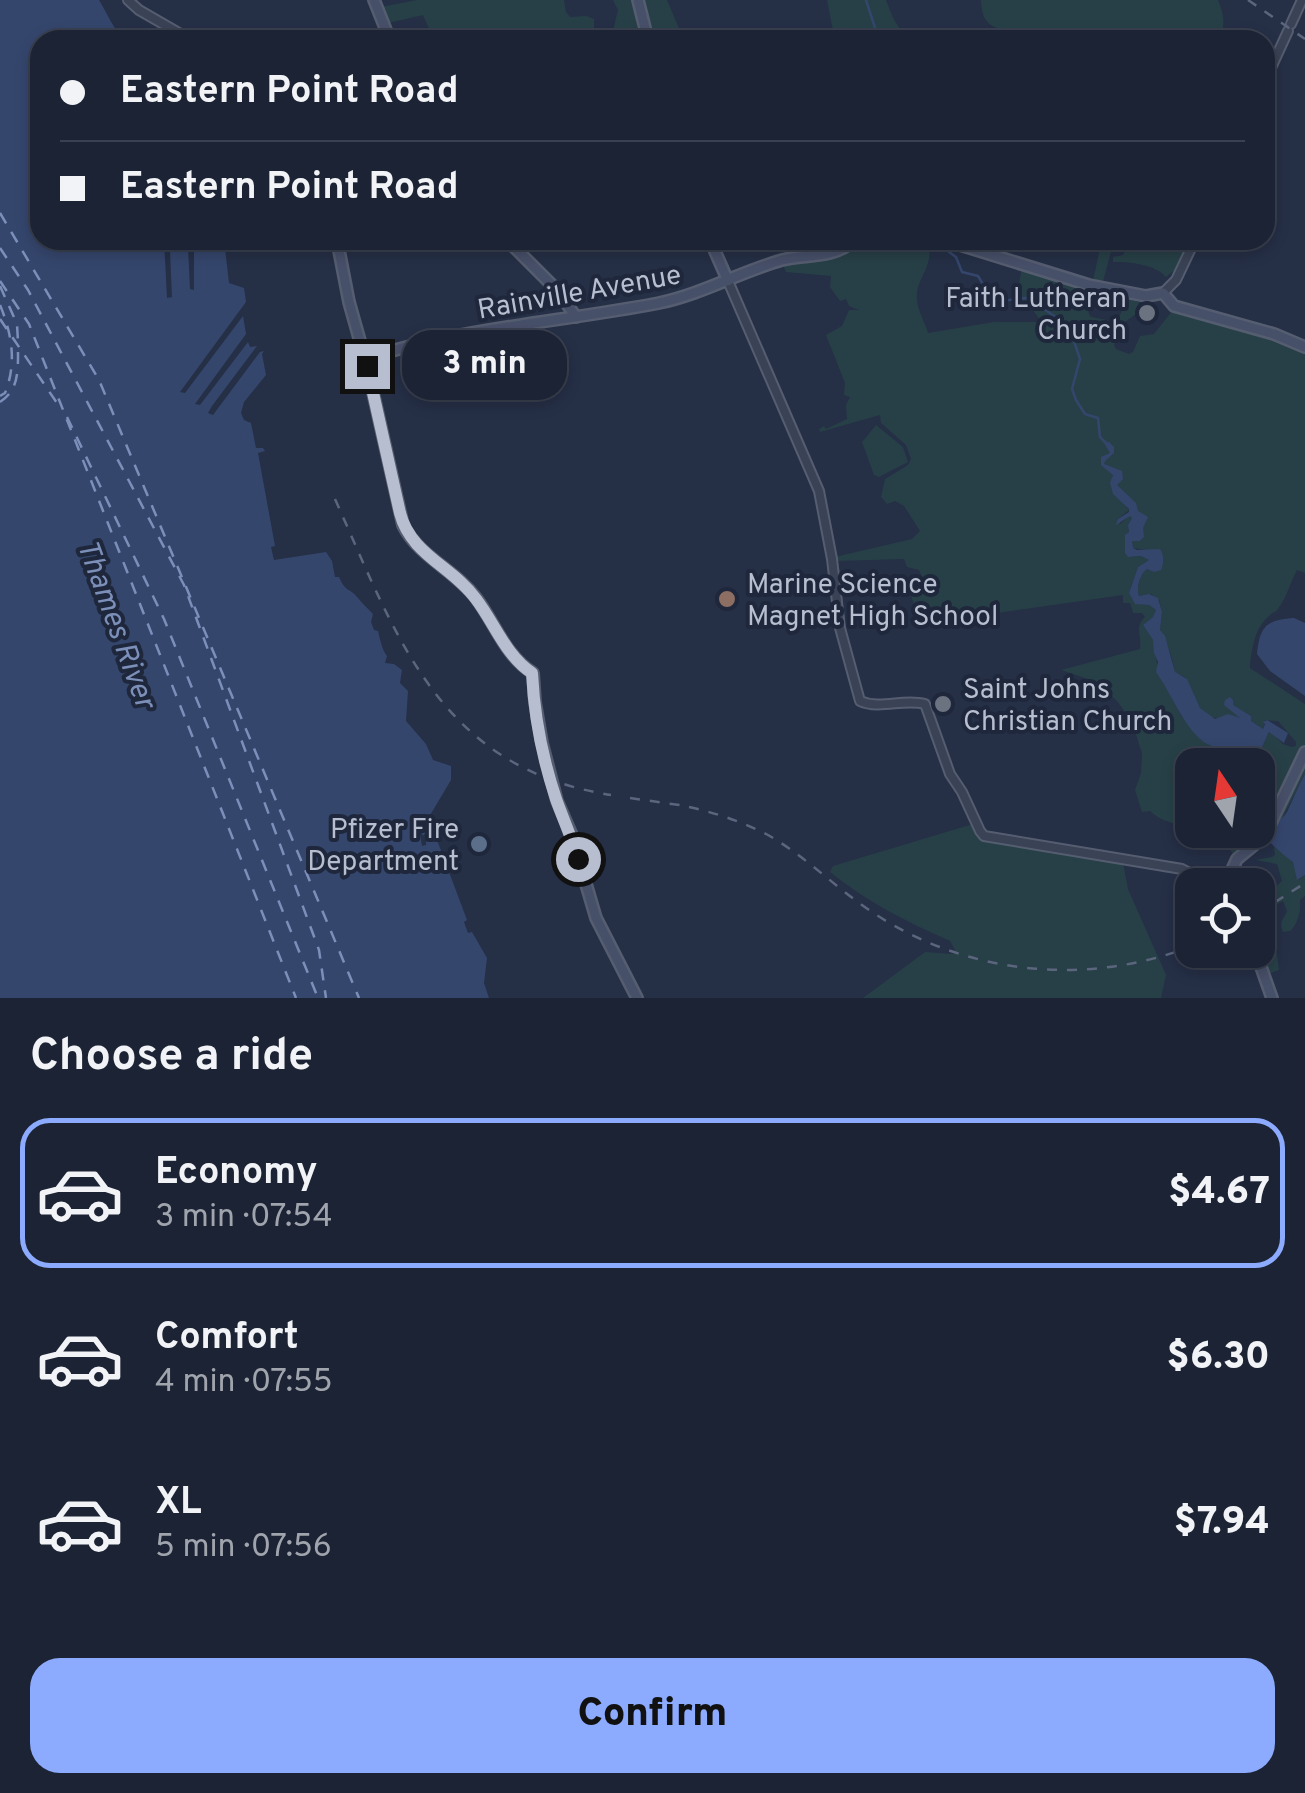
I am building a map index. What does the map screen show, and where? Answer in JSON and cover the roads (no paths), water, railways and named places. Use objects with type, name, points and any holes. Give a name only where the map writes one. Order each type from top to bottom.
[{"type":"main road","points":[[374,0],[386,30]]},
{"type":"main road","points":[[638,0],[646,30]]},
{"type":"main road","points":[[339,250],[408,535],[476,598],[515,659],[532,673],[553,790],[571,833],[596,918],[638,998]]},
{"type":"main road","points":[[517,250],[557,290],[576,317]]},
{"type":"main road","points":[[714,250],[728,282]]},
{"type":"main road","name":"Rainville Avenue","points":[[365,359],[422,344],[670,300],[780,261],[841,250]]},
{"type":"main road","points":[[976,250],[1088,285],[1146,296],[1163,293],[1174,306],[1274,334],[1305,347]]},
{"type":"main road","points":[[1232,868],[1264,834],[1305,752]]},
{"type":"main road","points":[[1261,968],[1272,998]]},
{"type":"street","points":[[128,0],[174,30]]},
{"type":"street","points":[[1275,59],[1302,0]]},
{"type":"street","points":[[1163,293],[1174,283],[1189,250]]},
{"type":"street","points":[[728,282],[818,491],[843,638],[861,702],[924,703],[950,774],[982,834],[1175,869]]},
{"type":"water","name":"Thames River","points":[[0,0],[99,0],[117,30],[30,30],[30,250],[165,250],[167,298],[172,297],[170,250],[188,250],[190,289],[194,290],[194,250],[225,250],[229,283],[244,288],[246,302],[180,392],[185,393],[243,316],[246,334],[195,404],[200,405],[248,342],[250,347],[257,346],[212,406],[208,413],[213,415],[264,351],[266,375],[244,402],[241,413],[251,423],[256,448],[265,451],[258,453],[275,546],[271,547],[274,560],[326,552],[335,577],[373,614],[371,622],[387,656],[385,663],[402,670],[400,683],[408,691],[406,721],[426,744],[433,760],[451,766],[451,780],[429,817],[432,826],[424,835],[423,828],[419,828],[422,846],[434,832],[467,920],[464,922],[468,933],[472,932],[487,958],[484,983],[489,998],[0,998]]},
{"type":"water","points":[[1104,443],[1114,447],[1114,453],[1104,464],[1122,471],[1123,479],[1117,485],[1136,503],[1138,511],[1148,517],[1144,537],[1132,541],[1133,548],[1160,549],[1162,554],[1161,570],[1145,571],[1138,593],[1158,598],[1162,612],[1160,630],[1175,672],[1187,679],[1200,708],[1215,719],[1228,714],[1240,718],[1224,705],[1230,697],[1233,705],[1263,729],[1267,720],[1288,733],[1284,743],[1269,732],[1262,748],[1210,745],[1187,723],[1156,672],[1153,640],[1143,625],[1156,610],[1135,604],[1129,593],[1138,567],[1149,560],[1125,553],[1125,535],[1132,518],[1116,525],[1129,509],[1113,494],[1113,475],[1101,465],[1101,457],[1110,453]]},
{"type":"water","points":[[1294,618],[1305,623],[1305,696],[1270,671],[1257,654],[1266,626]]},
{"type":"water","points":[[1305,774],[1305,875],[1297,880],[1293,862],[1275,847],[1275,825],[1287,812]]},
{"type":"waterway","points":[[866,0],[876,30]]},
{"type":"waterway","points":[[946,250],[956,257],[962,272],[978,276],[994,299],[1029,298],[1069,327],[1080,359],[1072,389],[1085,414],[1098,418],[1100,437],[1107,444]]},
{"type":"railway","points":[[1248,0],[1305,39]]},
{"type":"railway","points":[[335,499],[404,646],[432,689],[464,726],[504,757],[552,780],[611,795]]},
{"type":"railway","points":[[630,798],[686,806]]},
{"type":"railway","points":[[689,807],[768,835],[872,912],[947,950],[1028,968],[1069,970],[1111,967],[1175,952]]},
{"type":"railway","points":[[1275,902],[1305,883]]},
{"type":"place","name":"Faith Lutheran Church","points":[[1147,313]]},
{"type":"place","name":"Marine Science Magnet High School","points":[[727,599]]},
{"type":"place","name":"Saint Johns Christian Church","points":[[943,704]]},
{"type":"place","name":"Pfizer Fire Department","points":[[479,844]]}]
